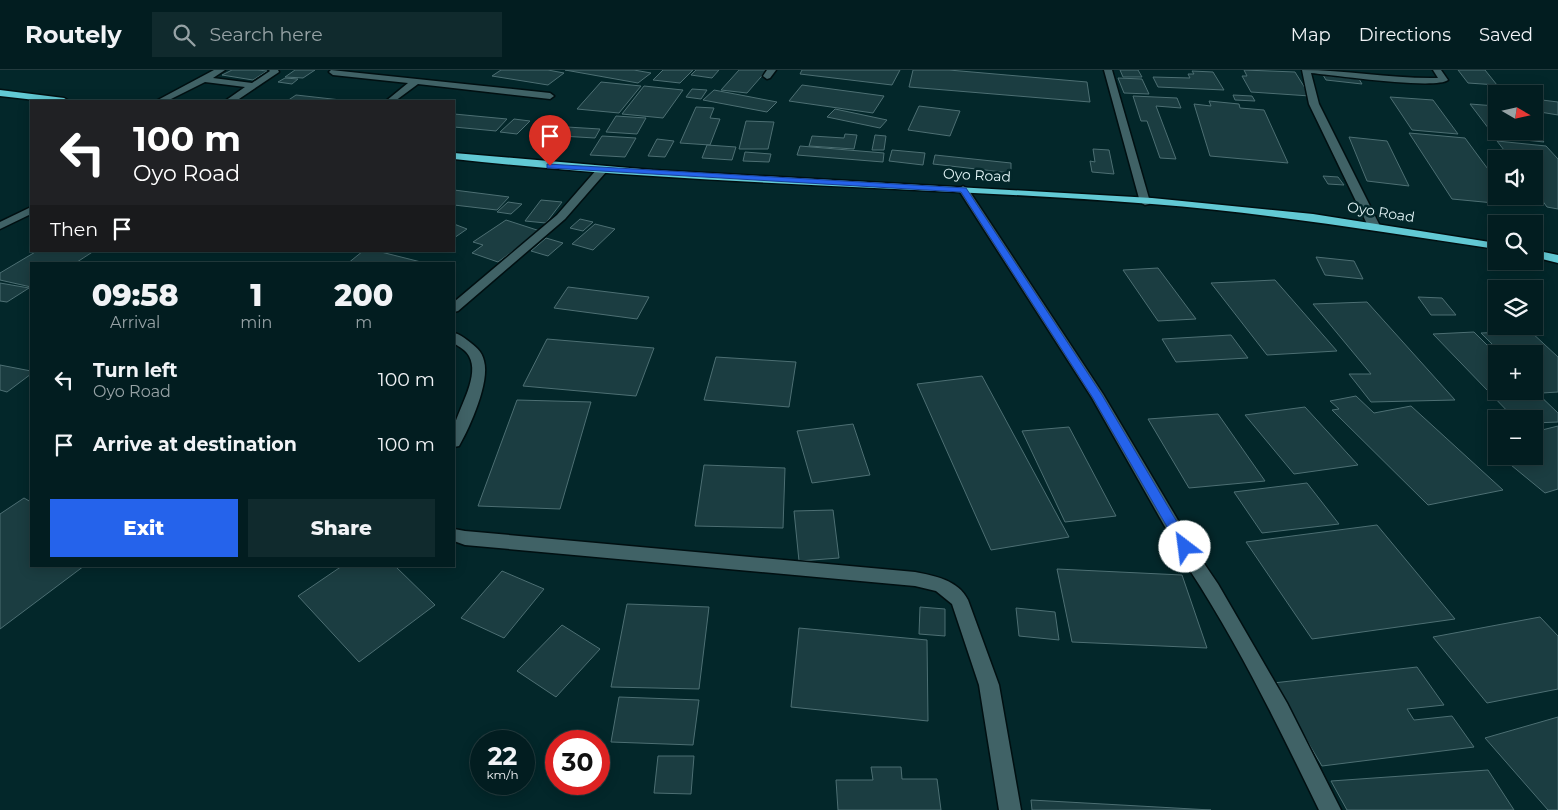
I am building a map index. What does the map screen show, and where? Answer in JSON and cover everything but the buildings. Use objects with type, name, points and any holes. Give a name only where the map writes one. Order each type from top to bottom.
[{"type":"highway","points":[[0,93],[56,100]]},
{"type":"highway","name":"Oyo Road","points":[[455,156],[602,170],[963,189],[1251,210],[1374,226],[1488,245]]},
{"type":"highway","points":[[1543,256],[1558,259]]},
{"type":"street","points":[[163,100],[221,70]]},
{"type":"street","points":[[232,100],[275,72],[273,70]]},
{"type":"street","points":[[1108,70],[1145,202]]},
{"type":"street","points":[[1374,226],[1314,104],[1306,70],[1425,81],[1444,80],[1437,70]]},
{"type":"street","points":[[334,72],[550,96]]},
{"type":"street","points":[[204,79],[254,86]]},
{"type":"street","points":[[391,100],[416,81]]},
{"type":"street","points":[[455,307],[560,218],[602,170]]},
{"type":"street","points":[[963,189],[1098,397],[1195,564],[1212,589],[1280,710],[1330,810]]},
{"type":"street","points":[[0,226],[30,211]]},
{"type":"street","points":[[455,338],[475,354],[480,367],[477,384],[455,439]]},
{"type":"street","points":[[455,535],[465,538],[915,579],[941,585],[959,600],[990,685],[1010,810]]},
{"type":"route","points":[[550,166],[963,189],[1098,397],[1185,547]]}]
